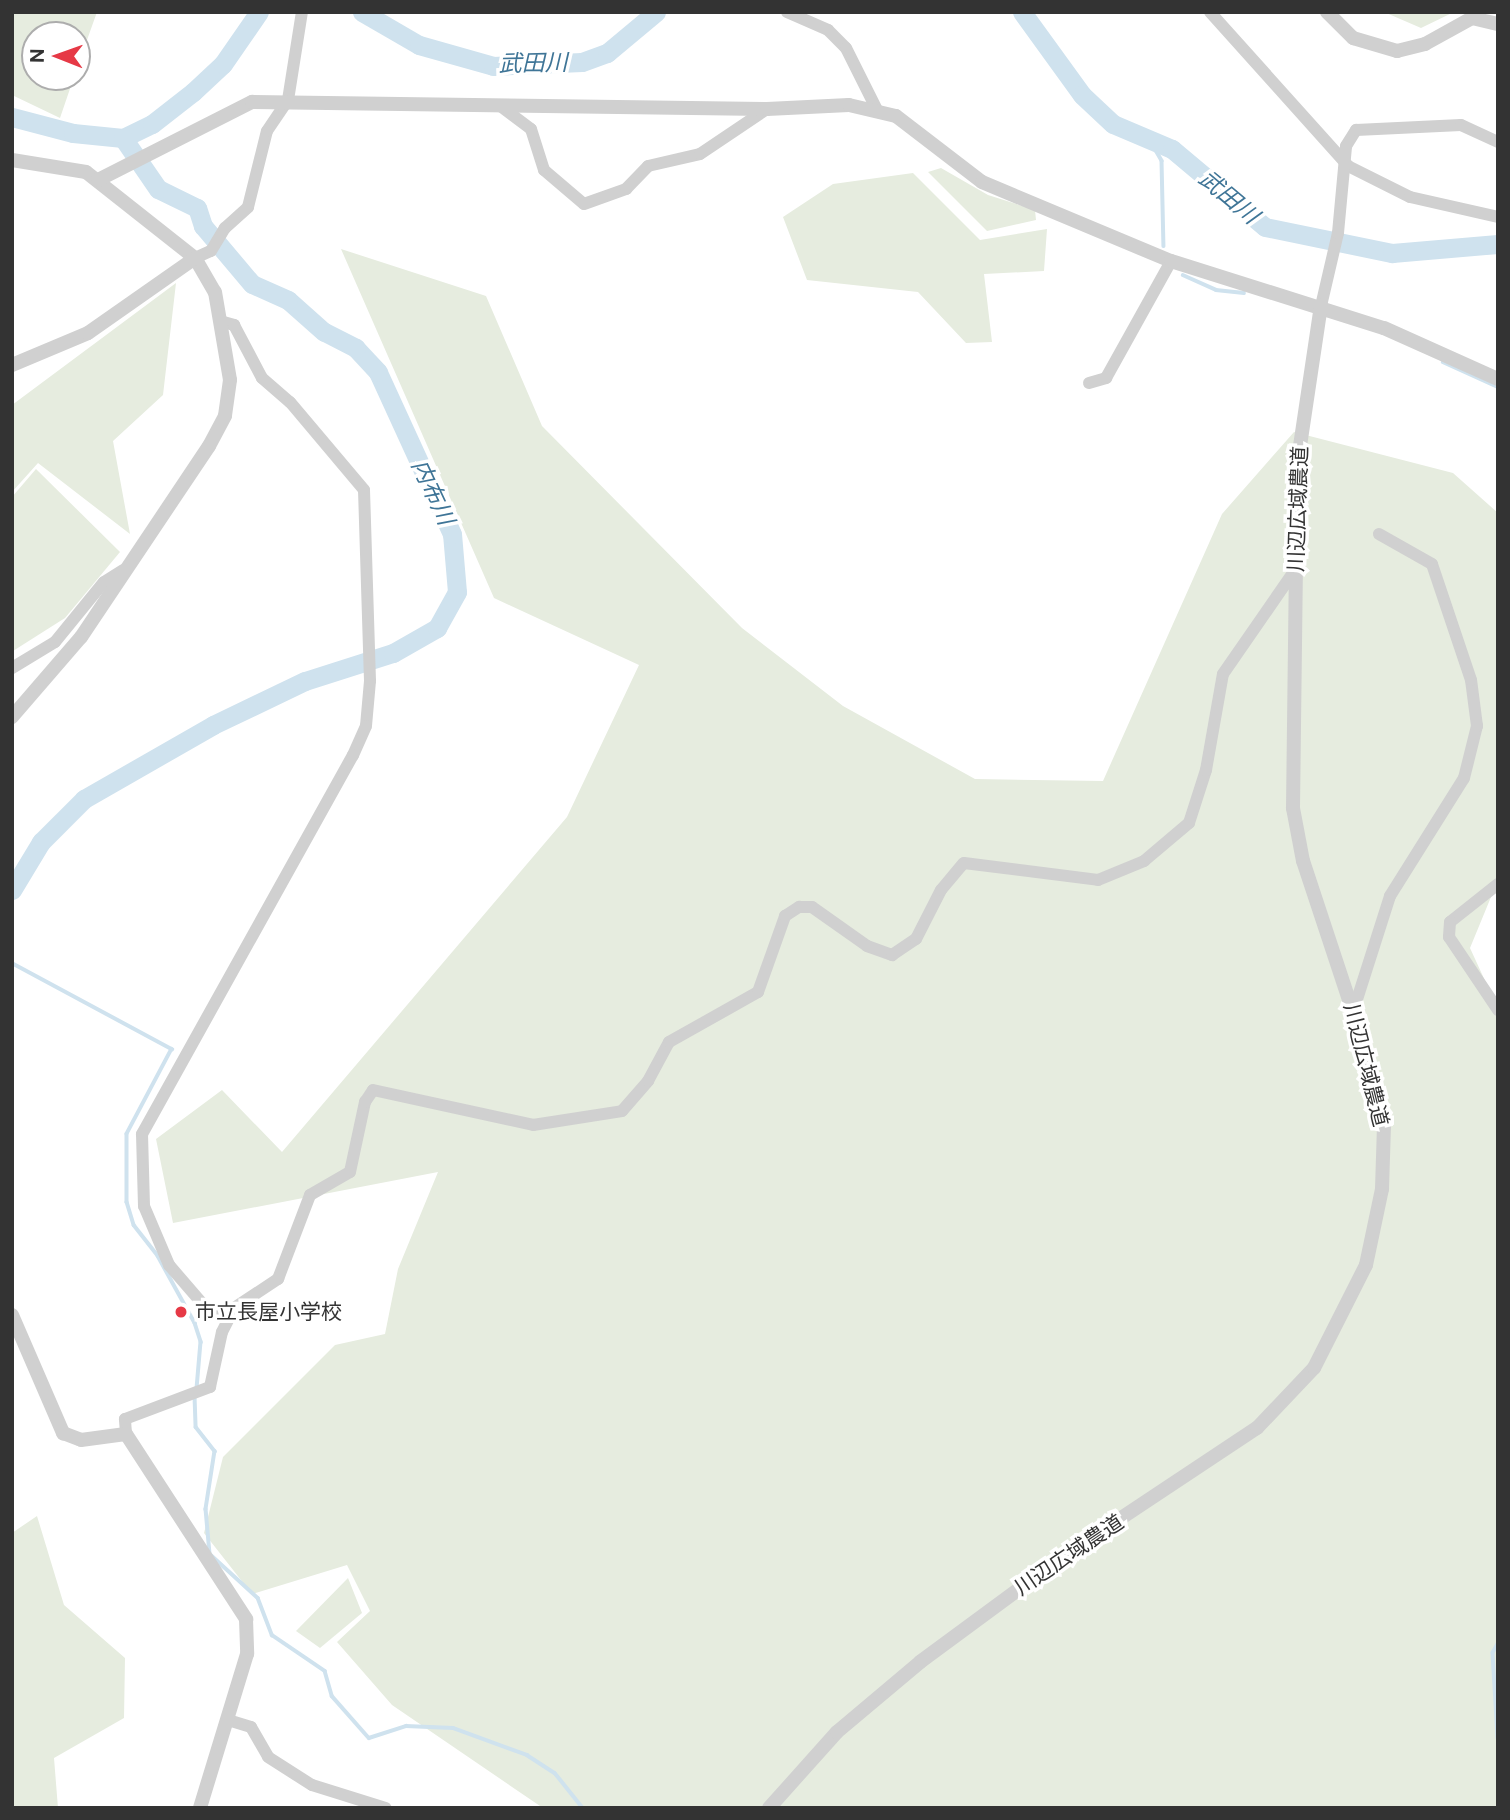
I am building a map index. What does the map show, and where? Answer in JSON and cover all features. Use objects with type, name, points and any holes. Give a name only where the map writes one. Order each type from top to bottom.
[{"type":"street","points":[[12,365],[88,333],[195,258],[211,251],[225,228],[248,207],[267,131],[288,100],[302,12]]},
{"type":"street","points":[[786,12],[828,30],[846,48],[877,110]]},
{"type":"street","points":[[1209,12],[1348,166],[1410,197],[1498,217]]},
{"type":"street","points":[[1327,12],[1353,38],[1398,51],[1425,44],[1472,18],[1498,24]]},
{"type":"street","points":[[104,177],[252,102],[288,100],[767,109],[849,105],[877,110],[925,134],[982,182],[1171,261],[1321,306],[1403,335],[1498,379]]},
{"type":"street","points":[[499,105],[531,129],[544,170],[584,204],[626,189],[648,166],[700,154],[767,109]]},
{"type":"street","points":[[1321,306],[1333,264],[1338,233],[1348,166],[1346,146],[1361,128],[1468,125],[1498,142]]},
{"type":"street","points":[[12,160],[75,167],[104,177],[195,258],[209,276],[230,380],[225,416],[122,570],[81,637],[12,717]]},
{"type":"street","points":[[1089,383],[1106,378],[1171,261]]},
{"type":"street","name":"川辺広域農道","points":[[769,1808],[837,1732],[920,1662],[1064,1556],[1236,1445],[1314,1368],[1366,1265],[1382,1189],[1384,1127],[1353,1012],[1303,861],[1295,817],[1297,466],[1321,306]]},
{"type":"street","points":[[220,321],[234,325],[262,378],[290,402],[364,490],[370,681],[366,726],[353,755],[142,1134],[144,1206],[169,1265],[207,1309],[231,1314]]},
{"type":"street","points":[[1353,1012],[1390,896],[1459,786],[1477,726],[1471,680],[1433,564],[1379,534]]},
{"type":"street","points":[[12,668],[55,642],[104,582],[122,570]]},
{"type":"street","points":[[200,1808],[247,1654],[246,1619],[126,1434],[125,1419],[209,1387],[231,1314],[278,1279],[310,1195],[350,1172],[365,1102],[373,1090],[533,1125],[622,1111],[648,1081],[668,1042],[758,992],[785,916],[799,907],[812,907],[867,946],[892,955],[916,939],[941,890],[964,863],[1098,880],[1144,861],[1189,823],[1206,770],[1223,674],[1295,570]]},
{"type":"street","points":[[1498,884],[1450,922],[1449,937],[1498,1010]]},
{"type":"street","points":[[12,1315],[63,1433],[81,1440],[126,1434]]},
{"type":"street","points":[[228,1720],[251,1727],[268,1757],[312,1785],[386,1808]]},
{"type":"shaded area","points":[[12,12],[97,12],[91,29],[91,21],[21,21],[21,91],[69,91],[60,118],[12,95]]},
{"type":"shaded area","points":[[1384,12],[1454,12],[1421,28]]},
{"type":"shaded area","points":[[941,168],[988,195],[1035,210],[1036,220],[987,231],[928,172]]},
{"type":"shaded area","points":[[913,173],[980,240],[1047,229],[1044,271],[984,274],[992,342],[966,343],[918,292],[807,280],[783,217],[833,184]]},
{"type":"shaded area","points":[[341,249],[486,296],[542,426],[742,628],[843,706],[975,779],[1103,781],[1222,514],[1294,432],[1453,473],[1498,513],[1498,880],[1470,948],[1498,1009],[1498,1808],[543,1808],[392,1705],[337,1642],[370,1611],[347,1565],[252,1594],[204,1533],[223,1457],[335,1345],[385,1334],[398,1269],[438,1172],[173,1223],[156,1139],[222,1090],[282,1152],[567,817],[639,665],[494,598]]},
{"type":"shaded area","points":[[176,283],[163,395],[113,441],[130,534],[38,463],[12,492],[12,405]]},
{"type":"shaded area","points":[[36,469],[120,552],[65,618],[13,651],[12,497]]},
{"type":"shaded area","points":[[37,1516],[64,1605],[125,1658],[124,1718],[54,1758],[58,1808],[12,1808],[12,1533]]},
{"type":"shaded area","points":[[348,1578],[362,1613],[320,1648],[296,1631]]},
{"type":"waterway","name":"武田川","points":[[12,117],[73,133],[123,138],[152,124],[193,92],[223,64],[259,12]]},
{"type":"waterway","name":"武田川","points":[[362,12],[419,45],[493,66],[582,62],[607,53],[656,12]]},
{"type":"waterway","name":"武田川","points":[[1022,12],[1082,95],[1113,124],[1172,149],[1265,227],[1392,253],[1498,244]]},
{"type":"waterway","name":"内布川","points":[[12,890],[41,842],[84,799],[213,725],[305,681],[393,653],[437,628],[457,592],[452,534],[378,372],[356,348],[324,332],[288,300],[252,284],[203,226],[197,208],[158,189],[123,138]]},
{"type":"waterway","points":[[1150,140],[1162,161],[1164,246]]},
{"type":"waterway","points":[[1183,275],[1216,290],[1244,293]]},
{"type":"waterway","points":[[1443,362],[1498,387]]},
{"type":"waterway","points":[[12,963],[172,1049],[127,1134],[127,1202],[134,1225],[158,1256],[195,1323],[201,1342],[197,1389]]},
{"type":"waterway","points":[[195,1396],[196,1427],[215,1451],[206,1509],[210,1554],[258,1598],[272,1635],[325,1671],[332,1696],[369,1738],[406,1726],[453,1728],[527,1755],[555,1773],[583,1808]]},
{"type":"waterway","points":[[1498,1644],[1493,1653],[1498,1738]]},
{"type":"place","name":"市立長屋小学校","points":[[181,1312]]}]
